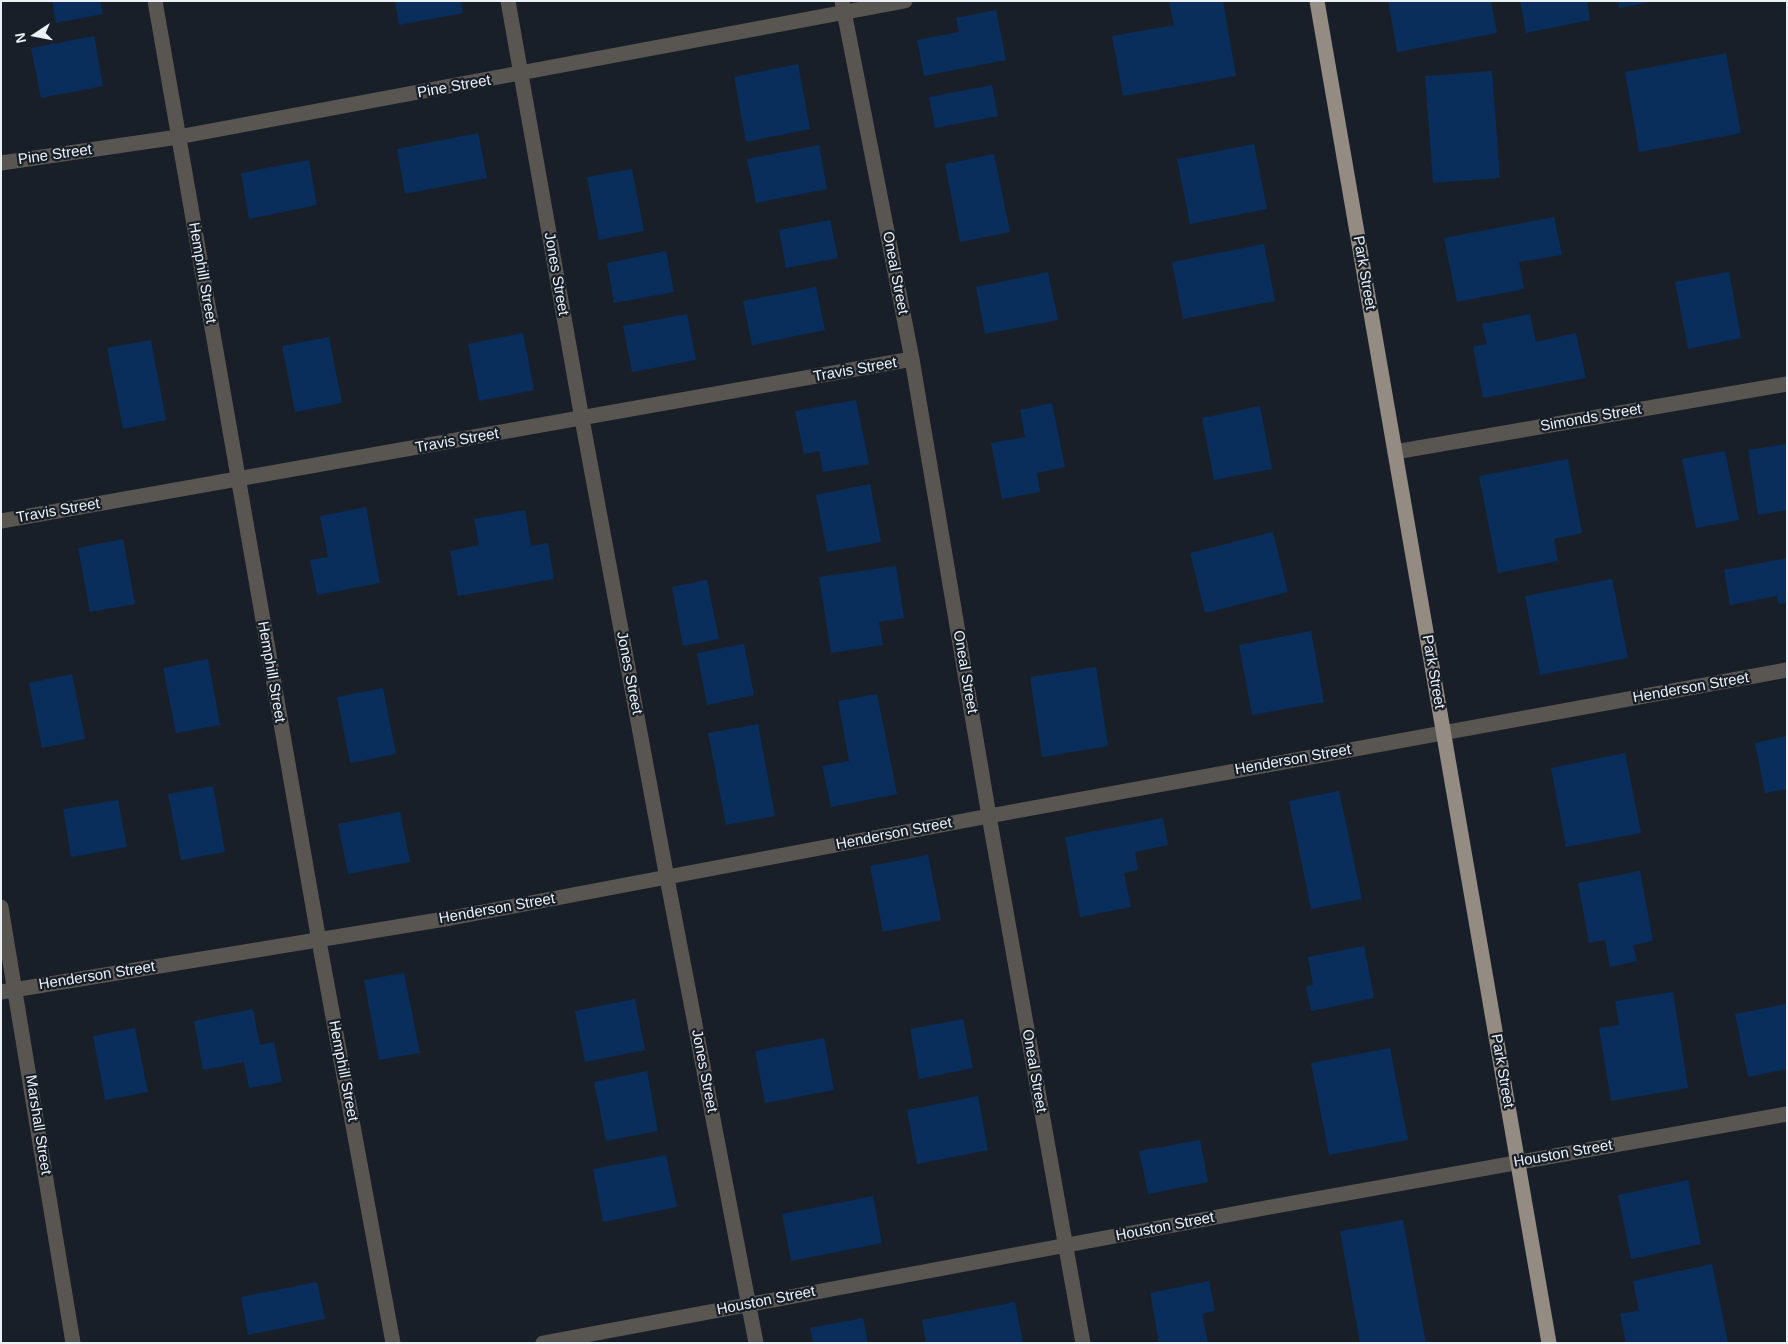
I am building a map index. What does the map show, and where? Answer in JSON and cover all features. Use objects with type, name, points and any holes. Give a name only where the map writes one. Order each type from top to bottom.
[{"type":"main road","name":"Park Street","points":[[1317,1],[1549,1343]]},
{"type":"street","name":"Hemphill Street","points":[[155,1],[318,941],[393,1343]]},
{"type":"street","name":"Jones Street","points":[[508,1],[582,419],[756,1343]]},
{"type":"street","name":"Pine Street","points":[[1,163],[178,137],[520,74],[843,7],[905,1]]},
{"type":"street","name":"Oneal Street","points":[[843,7],[912,359],[989,816],[1083,1343]]},
{"type":"street","name":"Travis Street","points":[[1,521],[912,359]]},
{"type":"street","name":"Simonds Street","points":[[1395,452],[1787,384]]},
{"type":"street","name":"Henderson Street","points":[[9,991],[318,941],[667,878],[989,816],[1787,670]]},
{"type":"street","name":"Marshall Street","points":[[1,907],[9,991],[73,1343]]},
{"type":"street","name":"Houston Street","points":[[543,1343],[1517,1162],[1787,1114]]},
{"type":"building","points":[[52,1],[100,1],[103,14],[56,23]]},
{"type":"building","points":[[395,1],[461,1],[463,13],[399,25]]},
{"type":"building","points":[[1169,1],[1223,1],[1236,76],[1123,96],[1112,36],[1174,25]]},
{"type":"building","points":[[1388,1],[1491,1],[1497,33],[1397,52]]},
{"type":"building","points":[[1520,1],[1587,1],[1590,20],[1526,33]]},
{"type":"building","points":[[1618,1],[1649,1],[1649,2],[1619,8]]},
{"type":"building","points":[[996,10],[1006,60],[924,76],[917,40],[959,32],[956,18]]},
{"type":"building","points":[[94,36],[103,86],[41,98],[31,48]]},
{"type":"building","points":[[1726,53],[1741,133],[1639,152],[1625,72]]},
{"type":"building","points":[[798,64],[810,129],[746,142],[734,77]]},
{"type":"building","points":[[1492,71],[1500,178],[1433,183],[1425,76]]},
{"type":"building","points":[[992,85],[998,116],[935,128],[929,97]]},
{"type":"building","points":[[478,133],[487,178],[405,194],[397,149]]},
{"type":"building","points":[[1254,144],[1267,209],[1190,224],[1177,159]]},
{"type":"building","points":[[819,145],[827,189],[756,203],[747,159]]},
{"type":"building","points":[[994,154],[1010,232],[960,242],[945,164]]},
{"type":"building","points":[[309,160],[317,205],[249,219],[241,173]]},
{"type":"building","points":[[632,169],[644,231],[599,240],[587,177]]},
{"type":"building","points":[[1554,217],[1562,255],[1519,262],[1524,289],[1457,302],[1444,238]]},
{"type":"building","points":[[830,220],[838,258],[786,268],[779,230]]},
{"type":"building","points":[[1264,244],[1275,301],[1183,319],[1172,262]]},
{"type":"building","points":[[666,251],[674,292],[614,303],[607,263]]},
{"type":"building","points":[[1048,272],[1058,320],[985,334],[976,287]]},
{"type":"building","points":[[1729,272],[1741,338],[1688,349],[1675,282]]},
{"type":"building","points":[[816,287],[825,330],[752,345],[743,301]]},
{"type":"building","points":[[687,314],[696,360],[632,372],[623,326]]},
{"type":"building","points":[[1530,314],[1536,342],[1576,333],[1586,378],[1483,398],[1473,347],[1487,344],[1482,324]]},
{"type":"building","points":[[523,333],[534,390],[479,401],[468,344]]},
{"type":"building","points":[[329,337],[342,403],[295,412],[282,346]]},
{"type":"building","points":[[151,340],[166,420],[123,429],[107,348]]},
{"type":"building","points":[[856,400],[869,464],[823,472],[819,451],[804,454],[795,411]]},
{"type":"building","points":[[1052,403],[1065,467],[1037,473],[1040,492],[1002,499],[991,443],[1025,437],[1020,410]]},
{"type":"building","points":[[1260,406],[1272,469],[1214,480],[1202,418]]},
{"type":"building","points":[[1787,444],[1787,510],[1758,515],[1748,450]]},
{"type":"building","points":[[1725,451],[1739,520],[1696,528],[1682,459]]},
{"type":"building","points":[[1568,459],[1582,533],[1554,539],[1558,561],[1498,573],[1479,476]]},
{"type":"building","points":[[870,484],[881,542],[827,552],[816,495]]},
{"type":"building","points":[[366,507],[380,583],[317,595],[310,560],[328,557],[320,516]]},
{"type":"building","points":[[525,510],[531,546],[548,543],[554,579],[458,596],[450,551],[479,545],[474,519]]},
{"type":"building","points":[[1273,532],[1288,592],[1205,613],[1190,553]]},
{"type":"building","points":[[123,539],[135,604],[90,612],[78,548]]},
{"type":"building","points":[[1787,558],[1787,603],[1779,604],[1777,596],[1730,605],[1724,570]]},
{"type":"building","points":[[896,566],[904,618],[879,622],[883,645],[831,653],[819,577]]},
{"type":"building","points":[[1612,579],[1628,658],[1540,675],[1525,596]]},
{"type":"building","points":[[707,580],[719,639],[683,646],[672,587]]},
{"type":"building","points":[[1311,631],[1324,702],[1252,715],[1239,645]]},
{"type":"building","points":[[744,644],[754,695],[707,705],[697,653]]},
{"type":"building","points":[[208,659],[220,725],[176,733],[163,668]]},
{"type":"building","points":[[1096,667],[1108,746],[1042,757],[1030,677]]},
{"type":"building","points":[[72,674],[85,739],[42,748],[29,683]]},
{"type":"building","points":[[383,688],[396,754],[350,763],[337,697]]},
{"type":"building","points":[[877,694],[897,794],[831,807],[822,766],[849,761],[838,701]]},
{"type":"building","points":[[758,724],[775,816],[726,825],[708,733]]},
{"type":"building","points":[[1787,736],[1787,789],[1765,793],[1755,743]]},
{"type":"building","points":[[1625,753],[1641,833],[1566,847],[1551,768]]},
{"type":"building","points":[[213,786],[225,852],[181,860],[168,794]]},
{"type":"building","points":[[1339,791],[1362,899],[1311,909],[1289,801]]},
{"type":"building","points":[[118,800],[127,847],[71,857],[63,809]]},
{"type":"building","points":[[400,812],[410,862],[348,874],[338,824]]},
{"type":"building","points":[[1163,818],[1168,845],[1135,852],[1138,870],[1124,873],[1131,907],[1080,917],[1065,837]]},
{"type":"building","points":[[928,855],[941,920],[883,932],[870,866]]},
{"type":"building","points":[[1640,871],[1653,941],[1633,945],[1637,961],[1610,967],[1605,940],[1589,943],[1578,883]]},
{"type":"building","points":[[1364,946],[1374,998],[1311,1011],[1306,986],[1313,985],[1308,957]]},
{"type":"building","points":[[404,973],[420,1053],[379,1060],[364,980]]},
{"type":"building","points":[[1673,992],[1688,1088],[1611,1101],[1599,1028],[1619,1025],[1615,1001]]},
{"type":"building","points":[[635,999],[645,1050],[585,1062],[575,1011]]},
{"type":"building","points":[[1787,1004],[1787,1069],[1748,1077],[1735,1014]]},
{"type":"building","points":[[253,1009],[260,1045],[274,1042],[282,1082],[249,1088],[244,1062],[203,1070],[194,1021]]},
{"type":"building","points":[[963,1019],[973,1068],[919,1079],[910,1029]]},
{"type":"building","points":[[135,1028],[148,1092],[105,1100],[93,1036]]},
{"type":"building","points":[[824,1038],[834,1090],[765,1103],[755,1051]]},
{"type":"building","points":[[1390,1048],[1408,1140],[1329,1155],[1311,1063]]},
{"type":"building","points":[[647,1071],[658,1131],[606,1141],[594,1082]]},
{"type":"building","points":[[978,1096],[988,1150],[917,1164],[907,1110]]},
{"type":"building","points":[[1200,1140],[1208,1182],[1148,1194],[1139,1151]]},
{"type":"building","points":[[666,1155],[677,1207],[603,1222],[593,1169]]},
{"type":"building","points":[[1688,1180],[1701,1244],[1631,1259],[1618,1195]]},
{"type":"building","points":[[873,1196],[882,1243],[791,1261],[782,1214]]},
{"type":"building","points":[[1403,1220],[1426,1343],[1360,1343],[1340,1231]]},
{"type":"building","points":[[1712,1264],[1728,1343],[1626,1343],[1620,1314],[1639,1310],[1633,1281]]},
{"type":"building","points":[[1209,1281],[1215,1311],[1202,1314],[1208,1343],[1159,1343],[1150,1293]]},
{"type":"building","points":[[317,1282],[325,1319],[248,1335],[241,1297]]},
{"type":"building","points":[[1015,1302],[1023,1343],[926,1343],[922,1320]]},
{"type":"building","points":[[863,1318],[868,1343],[813,1343],[810,1328]]}]
